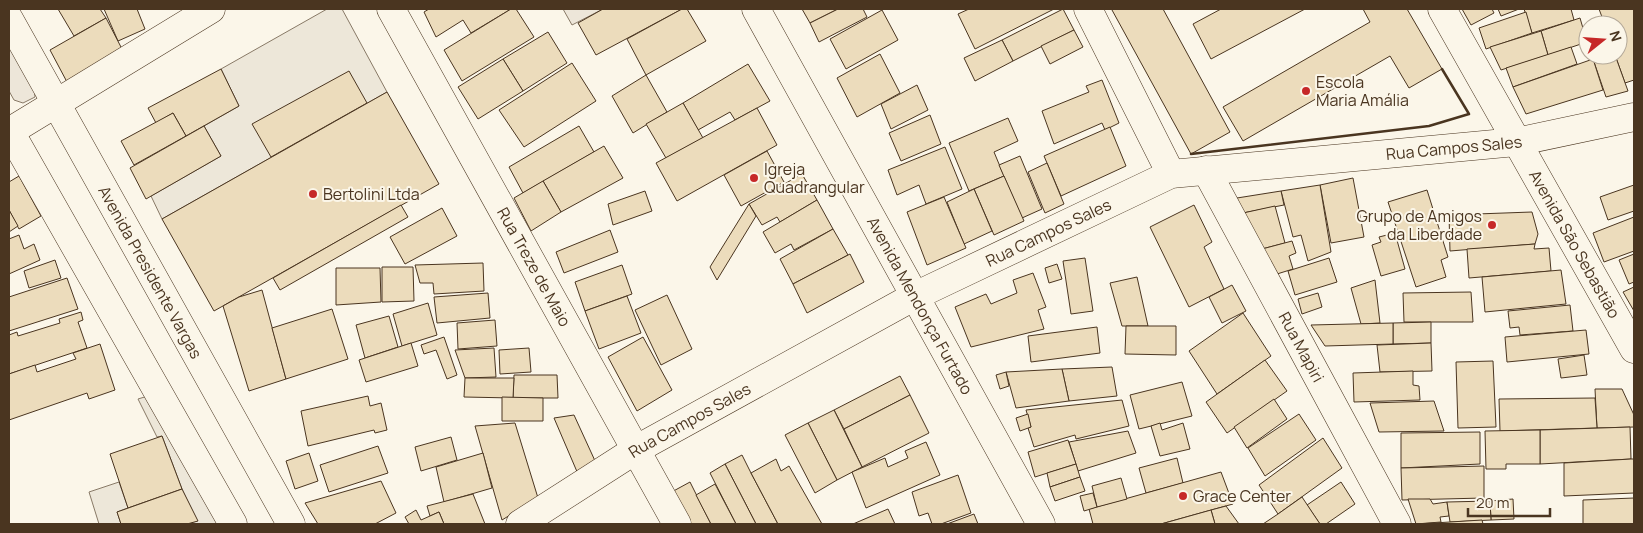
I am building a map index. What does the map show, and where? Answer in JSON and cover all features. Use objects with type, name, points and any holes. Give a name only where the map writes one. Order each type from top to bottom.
[{"type":"street","points":[[211,9],[55,105],[9,131],[233,524]]},
{"type":"street","name":"Rua Treze de Maio","points":[[391,9],[677,524]]},
{"type":"street","name":"Avenida Mendonça Furtado","points":[[756,9],[1041,524]]},
{"type":"street","points":[[1088,9],[1171,174]]},
{"type":"street","name":"Avenida São Sebastião","points":[[1442,9],[1634,349]]},
{"type":"street","name":"Avenida Presidente Vargas","points":[[9,19],[55,105],[291,524]]},
{"type":"street","name":"Rua Campos Sales","points":[[520,524],[637,449],[915,296],[1171,174],[1516,142],[1634,117]]},
{"type":"street","name":"Rua Mapiri","points":[[1206,170],[1397,524]]},
{"type":"shaded area","points":[[327,9],[342,9],[387,92],[162,219],[151,196],[221,156],[204,126],[239,106],[221,69]]},
{"type":"shaded area","points":[[563,9],[603,9],[572,25]]},
{"type":"shaded area","points":[[9,38],[34,85],[35,97],[23,103],[14,100],[9,91]]},
{"type":"shaded area","points":[[151,395],[220,524],[187,524],[197,521],[182,489],[162,436],[157,437],[138,399]]},
{"type":"shaded area","points":[[119,482],[128,508],[117,512],[121,524],[99,524],[89,492]]},
{"type":"building","points":[[58,9],[100,9],[106,18],[74,36]]},
{"type":"building","points":[[104,9],[137,9],[145,29],[118,41]]},
{"type":"building","points":[[429,9],[511,9],[471,33],[463,20],[436,37],[424,12]]},
{"type":"building","points":[[511,9],[516,9],[534,37],[462,81],[444,50]]},
{"type":"building","points":[[603,9],[682,9],[596,55],[578,23]]},
{"type":"building","points":[[682,9],[687,9],[706,41],[646,75],[627,39]]},
{"type":"building","points":[[802,9],[838,9],[810,23]]},
{"type":"building","points":[[838,9],[863,9],[867,17],[819,42],[810,23]]},
{"type":"building","points":[[969,9],[1054,9],[975,49],[958,14]]},
{"type":"building","points":[[1063,9],[1074,30],[1013,61],[1002,40]]},
{"type":"building","points":[[1113,9],[1163,9],[1230,132],[1191,154]]},
{"type":"building","points":[[1221,9],[1305,9],[1211,59],[1193,24]]},
{"type":"building","points":[[1363,9],[1407,9],[1442,69],[1409,88],[1390,56],[1243,141],[1223,107],[1370,22]]},
{"type":"building","points":[[1462,9],[1492,9],[1494,13],[1471,25]]},
{"type":"building","points":[[1498,9],[1519,9],[1501,16]]},
{"type":"building","points":[[1524,9],[1571,9],[1574,20],[1532,33]]},
{"type":"building","points":[[1599,9],[1634,9],[1634,80],[1625,83],[1619,65],[1628,65],[1628,15],[1601,15]]},
{"type":"building","points":[[882,10],[898,40],[846,69],[830,39]]},
{"type":"building","points":[[1526,12],[1532,33],[1486,49],[1479,28]]},
{"type":"building","points":[[106,18],[122,49],[67,82],[50,50]]},
{"type":"building","points":[[1578,19],[1578,45],[1548,55],[1541,31]]},
{"type":"building","points":[[1074,30],[1083,47],[1050,64],[1041,46]]},
{"type":"building","points":[[1541,31],[1548,55],[1501,70],[1490,47]]},
{"type":"building","points":[[548,32],[567,63],[523,91],[503,59]]},
{"type":"building","points":[[1002,40],[1013,61],[975,81],[964,58]]},
{"type":"building","points":[[1571,47],[1577,64],[1513,87],[1506,68]]},
{"type":"building","points":[[880,54],[900,93],[857,117],[837,78]]},
{"type":"building","points":[[503,59],[523,91],[478,119],[458,87]]},
{"type":"building","points":[[572,63],[596,101],[524,147],[499,110]]},
{"type":"building","points":[[748,64],[770,101],[735,120],[730,112],[698,130],[683,103]]},
{"type":"building","points":[[1578,64],[1595,65],[1603,90],[1526,114],[1513,87]]},
{"type":"building","points":[[1595,65],[1619,65],[1628,91],[1606,97]]},
{"type":"building","points":[[221,69],[239,106],[186,136],[173,113],[156,123],[148,108]]},
{"type":"building","points":[[349,71],[367,103],[271,157],[252,124]]},
{"type":"building","points":[[646,75],[667,112],[633,133],[612,96]]},
{"type":"building","points":[[1102,80],[1119,123],[1105,130],[1102,123],[1054,144],[1042,111],[1089,92],[1086,86]]},
{"type":"building","points":[[917,85],[928,110],[891,129],[881,104]]},
{"type":"building","name":"Bertolini Ltda","points":[[387,92],[439,184],[214,311],[162,219]]},
{"type":"building","points":[[683,103],[703,138],[666,158],[646,124]]},
{"type":"building","points":[[757,108],[777,145],[677,201],[656,163]]},
{"type":"building","points":[[173,113],[186,136],[134,165],[121,141]]},
{"type":"building","points":[[930,115],[941,144],[901,161],[889,133]]},
{"type":"building","points":[[1008,118],[1018,141],[994,152],[1004,176],[969,191],[949,143]]},
{"type":"building","points":[[204,126],[221,156],[146,199],[130,168]]},
{"type":"building","points":[[579,126],[594,152],[523,193],[509,167]]},
{"type":"building","points":[[1110,127],[1126,166],[1061,196],[1044,156]]},
{"type":"building","points":[[604,146],[623,178],[561,212],[543,181]]},
{"type":"building","points":[[945,147],[962,189],[926,204],[919,185],[897,195],[888,170]]},
{"type":"building","name":"Igreja Quadrangular","points":[[767,151],[784,182],[741,206],[724,175]]},
{"type":"building","points":[[1020,156],[1042,209],[1022,218],[999,165]]},
{"type":"building","points":[[1047,163],[1064,204],[1045,213],[1028,172]]},
{"type":"building","points":[[802,174],[817,200],[780,222],[777,217],[762,225],[749,204]]},
{"type":"building","points":[[19,176],[41,216],[19,229],[9,210],[9,182]]},
{"type":"building","points":[[1004,176],[1024,221],[994,235],[974,189]]},
{"type":"building","points":[[1353,178],[1364,237],[1331,243],[1320,185]]},
{"type":"building","points":[[543,181],[561,212],[531,231],[514,198]]},
{"type":"building","points":[[1320,185],[1331,252],[1308,261],[1301,235],[1293,237],[1281,191]]},
{"type":"building","points":[[1634,185],[1634,211],[1608,220],[1600,197]]},
{"type":"building","points":[[974,189],[992,231],[964,244],[947,202]]},
{"type":"building","points":[[1427,190],[1448,257],[1441,260],[1446,277],[1416,287],[1388,202]]},
{"type":"building","points":[[645,191],[652,211],[613,225],[608,204]]},
{"type":"building","points":[[1281,191],[1284,205],[1243,213],[1237,198]]},
{"type":"building","points":[[944,197],[966,248],[927,265],[907,212]]},
{"type":"building","points":[[817,200],[833,229],[794,250],[791,244],[775,253],[763,232]]},
{"type":"building","points":[[749,204],[756,216],[717,280],[710,267]]},
{"type":"building","points":[[401,205],[408,217],[280,290],[273,278]]},
{"type":"building","points":[[1194,205],[1212,242],[1204,247],[1224,289],[1189,307],[1150,227]]},
{"type":"building","points":[[1275,206],[1285,243],[1262,249],[1243,213]]},
{"type":"building","points":[[442,208],[457,236],[405,264],[390,237]]},
{"type":"building","points":[[9,210],[18,226],[9,232]]},
{"type":"building","name":"Grupo de Amigos da Liberdade","points":[[1532,212],[1538,234],[1535,244],[1450,251],[1449,215]]},
{"type":"building","points":[[1634,217],[1634,251],[1604,262],[1593,233]]},
{"type":"building","points":[[833,229],[848,255],[793,284],[780,259]]},
{"type":"building","points":[[610,230],[618,252],[564,273],[556,252]]},
{"type":"building","points":[[1395,233],[1405,269],[1381,276],[1372,245],[1381,242],[1379,237]]},
{"type":"building","points":[[19,235],[24,249],[34,244],[40,260],[9,274],[9,239]]},
{"type":"building","points":[[1292,241],[1296,253],[1289,256],[1293,269],[1277,274],[1262,249]]},
{"type":"building","points":[[1535,244],[1534,249],[1549,248],[1551,271],[1469,278],[1467,249]]},
{"type":"building","points":[[850,254],[864,282],[807,313],[793,284]]},
{"type":"building","points":[[1634,254],[1634,282],[1629,284],[1619,260]]},
{"type":"building","points":[[1085,258],[1093,311],[1071,314],[1063,261]]},
{"type":"building","points":[[1329,258],[1337,282],[1295,295],[1288,271]]},
{"type":"building","points":[[55,260],[61,278],[29,288],[24,271]]},
{"type":"building","points":[[483,263],[484,291],[434,294],[433,283],[420,283],[415,265]]},
{"type":"building","points":[[1057,264],[1062,279],[1049,283],[1045,268]]},
{"type":"building","points":[[622,265],[632,294],[585,311],[575,282]]},
{"type":"building","points":[[382,267],[413,267],[414,301],[382,302]]},
{"type":"building","points":[[336,268],[380,268],[381,302],[336,305]]},
{"type":"building","points":[[1561,270],[1566,304],[1485,312],[1482,277]]},
{"type":"building","points":[[1033,273],[1046,307],[1038,310],[1044,329],[971,347],[955,307],[986,294],[991,304],[1017,293],[1013,280]]},
{"type":"building","points":[[1137,277],[1148,326],[1122,326],[1110,283]]},
{"type":"building","points":[[67,278],[78,309],[9,331],[9,297]]},
{"type":"building","points":[[1375,280],[1380,323],[1361,324],[1351,288]]},
{"type":"building","points":[[1232,285],[1246,311],[1222,323],[1209,297]]},
{"type":"building","points":[[1634,287],[1634,311],[1623,292]]},
{"type":"building","points":[[262,290],[286,379],[249,391],[223,306],[239,297]]},
{"type":"building","points":[[1471,292],[1473,322],[1404,322],[1403,293]]},
{"type":"building","points":[[488,293],[490,318],[437,323],[434,297]]},
{"type":"building","points":[[1318,293],[1322,307],[1302,314],[1298,299]]},
{"type":"building","points":[[667,295],[692,349],[661,365],[635,310]]},
{"type":"building","points":[[627,296],[641,333],[599,349],[585,311]]},
{"type":"building","points":[[428,303],[437,335],[402,346],[393,314]]},
{"type":"building","points":[[1570,305],[1573,331],[1520,335],[1519,327],[1510,328],[1508,311]]},
{"type":"building","points":[[332,309],[348,359],[286,379],[272,328]]},
{"type":"building","points":[[81,312],[83,320],[78,322],[87,348],[9,374],[9,335],[17,332],[18,336],[60,323],[59,319]]},
{"type":"building","points":[[1243,313],[1271,356],[1217,394],[1189,351]]},
{"type":"building","points":[[389,316],[398,347],[365,358],[356,325]]},
{"type":"building","points":[[495,320],[497,346],[458,349],[457,323]]},
{"type":"building","points":[[1431,322],[1431,343],[1393,344],[1393,323]]},
{"type":"building","points":[[1393,323],[1393,344],[1325,346],[1311,325]]},
{"type":"building","points":[[1126,326],[1176,326],[1176,355],[1125,354]]},
{"type":"building","points":[[1097,327],[1100,353],[1031,362],[1028,336]]},
{"type":"building","points":[[1586,330],[1589,354],[1507,362],[1505,337]]},
{"type":"building","points":[[444,337],[457,375],[447,379],[436,350],[424,354],[421,345]]},
{"type":"building","points":[[643,337],[672,390],[637,411],[608,357]]},
{"type":"building","points":[[411,343],[418,366],[366,382],[359,360]]},
{"type":"building","points":[[1431,343],[1432,371],[1380,372],[1377,345]]},
{"type":"building","points":[[100,344],[115,390],[89,399],[87,393],[9,420],[9,374],[35,365],[37,372],[76,359],[73,353]]},
{"type":"building","points":[[494,348],[496,377],[465,378],[455,350]]},
{"type":"building","points":[[529,348],[531,372],[500,374],[499,350]]},
{"type":"building","points":[[1584,355],[1587,375],[1561,378],[1558,359]]},
{"type":"building","points":[[1265,360],[1287,391],[1227,433],[1206,402]]},
{"type":"building","points":[[1493,361],[1496,427],[1458,428],[1456,362]]},
{"type":"building","points":[[1112,367],[1117,396],[1069,401],[1062,369]]},
{"type":"building","points":[[1062,369],[1069,401],[1016,408],[1006,372]]},
{"type":"building","points":[[1413,371],[1413,385],[1419,386],[1420,400],[1354,402],[1353,373]]},
{"type":"building","points":[[1006,372],[1009,386],[1000,389],[996,375]]},
{"type":"building","points":[[514,375],[557,375],[558,398],[513,398]]},
{"type":"building","points":[[900,376],[910,395],[844,429],[834,410]]},
{"type":"building","points":[[465,378],[514,378],[513,398],[464,397]]},
{"type":"building","points":[[1182,382],[1192,416],[1139,429],[1130,395]]},
{"type":"building","points":[[1595,389],[1622,389],[1634,415],[1634,427],[1597,428]]},
{"type":"building","points":[[910,395],[929,433],[862,467],[844,429]]},
{"type":"building","points":[[368,396],[370,406],[381,403],[387,430],[375,433],[374,430],[308,446],[301,411]]},
{"type":"building","points":[[502,397],[543,398],[543,421],[502,421]]},
{"type":"building","points":[[1595,398],[1597,428],[1500,431],[1499,399]]},
{"type":"building","points":[[1274,399],[1287,419],[1247,448],[1234,427]]},
{"type":"building","points":[[1122,400],[1129,426],[1076,439],[1075,435],[1034,447],[1028,428],[1031,427],[1026,410]]},
{"type":"building","points":[[1434,401],[1444,431],[1379,432],[1370,403]]},
{"type":"building","points":[[834,410],[862,467],[837,480],[808,423]]},
{"type":"building","points":[[1028,414],[1031,427],[1020,431],[1016,418]]},
{"type":"building","points":[[1299,414],[1316,440],[1265,476],[1248,448]]},
{"type":"building","points":[[574,415],[596,463],[578,474],[554,418]]},
{"type":"building","points":[[515,423],[538,498],[502,520],[475,426]]},
{"type":"building","points":[[808,423],[837,480],[815,493],[785,435]]},
{"type":"building","points":[[1160,423],[1162,430],[1183,423],[1190,449],[1160,456],[1151,426]]},
{"type":"building","points":[[1630,427],[1631,459],[1540,464],[1540,430]]},
{"type":"building","points":[[1540,430],[1540,464],[1506,464],[1506,469],[1486,469],[1485,431]]},
{"type":"building","points":[[1128,431],[1136,453],[1078,471],[1069,442]]},
{"type":"building","points":[[1480,432],[1480,464],[1401,468],[1401,433]]},
{"type":"building","points":[[162,436],[182,489],[128,508],[110,454]]},
{"type":"building","points":[[451,437],[457,460],[421,471],[415,447]]},
{"type":"building","points":[[1323,438],[1342,468],[1278,514],[1259,485]]},
{"type":"building","points":[[1068,440],[1076,464],[1035,477],[1028,452]]},
{"type":"building","points":[[926,442],[940,475],[866,508],[852,472],[885,458],[888,467],[908,458],[905,451]]},
{"type":"building","points":[[378,446],[388,473],[329,492],[320,465]]},
{"type":"building","points":[[309,453],[318,481],[295,489],[286,461]]},
{"type":"building","points":[[483,453],[492,488],[444,502],[436,467]]},
{"type":"building","points":[[742,455],[778,524],[756,524],[725,464]]},
{"type":"building","points":[[1177,458],[1183,483],[1146,493],[1139,468]]},
{"type":"building","points":[[776,459],[781,471],[789,466],[822,524],[778,524],[751,473]]},
{"type":"building","points":[[1634,459],[1634,493],[1564,496],[1564,463]]},
{"type":"building","points":[[725,464],[756,524],[736,524],[710,473]]},
{"type":"building","points":[[1076,464],[1080,477],[1050,487],[1047,473]]},
{"type":"building","points":[[1484,466],[1484,498],[1402,500],[1401,468]]},
{"type":"building","name":"Grace Center","points":[[1221,472],[1233,504],[1161,524],[1093,524],[1089,509]]},
{"type":"building","points":[[958,475],[971,513],[941,524],[932,524],[928,513],[919,516],[912,492]]},
{"type":"building","points":[[1080,477],[1085,491],[1055,501],[1050,487]]},
{"type":"building","points":[[1121,478],[1127,499],[1097,507],[1092,486]]},
{"type":"building","points":[[381,481],[396,513],[375,524],[318,524],[305,503]]},
{"type":"building","points":[[690,482],[711,524],[683,524],[668,494]]},
{"type":"building","points":[[1341,482],[1355,504],[1326,524],[1320,524],[1307,505]]},
{"type":"building","points":[[715,484],[736,524],[711,524],[696,495]]},
{"type":"building","points":[[182,489],[198,521],[187,524],[121,524],[117,512]]},
{"type":"building","points":[[1093,493],[1097,507],[1084,511],[1080,496]]},
{"type":"building","points":[[473,494],[485,524],[444,524],[439,512],[430,516],[427,506]]},
{"type":"building","points":[[1302,497],[1320,524],[1263,524],[1278,514]]},
{"type":"building","points":[[1634,498],[1634,524],[1583,524],[1583,500]]},
{"type":"building","points":[[1408,499],[1430,499],[1433,504],[1447,502],[1449,516],[1440,517],[1441,522],[1416,524]]},
{"type":"building","points":[[1513,499],[1514,519],[1491,520],[1490,501]]},
{"type":"building","points":[[1490,501],[1491,520],[1450,522],[1447,502]]},
{"type":"building","points":[[1226,506],[1239,524],[1215,524],[1211,510]]},
{"type":"building","points":[[888,509],[895,524],[853,524]]},
{"type":"building","points":[[416,510],[421,520],[439,512],[444,524],[409,524],[405,517]]},
{"type":"building","points":[[1211,510],[1215,524],[1161,524]]},
{"type":"building","points":[[974,514],[978,524],[947,524]]},
{"type":"building","points":[[1482,520],[1483,524],[1417,524],[1450,522]]},
{"type":"wall","points":[[1191,154],[1429,126],[1469,114],[1442,69]]},
{"type":"place","name":"Escola Maria Amália","points":[[1306,91]]},
{"type":"place","name":"Igreja Quadrangular","points":[[754,178]]},
{"type":"place","name":"Bertolini Ltda","points":[[313,194]]},
{"type":"place","name":"Grupo de Amigos da Liberdade","points":[[1492,225]]},
{"type":"place","name":"Grace Center","points":[[1183,496]]}]
